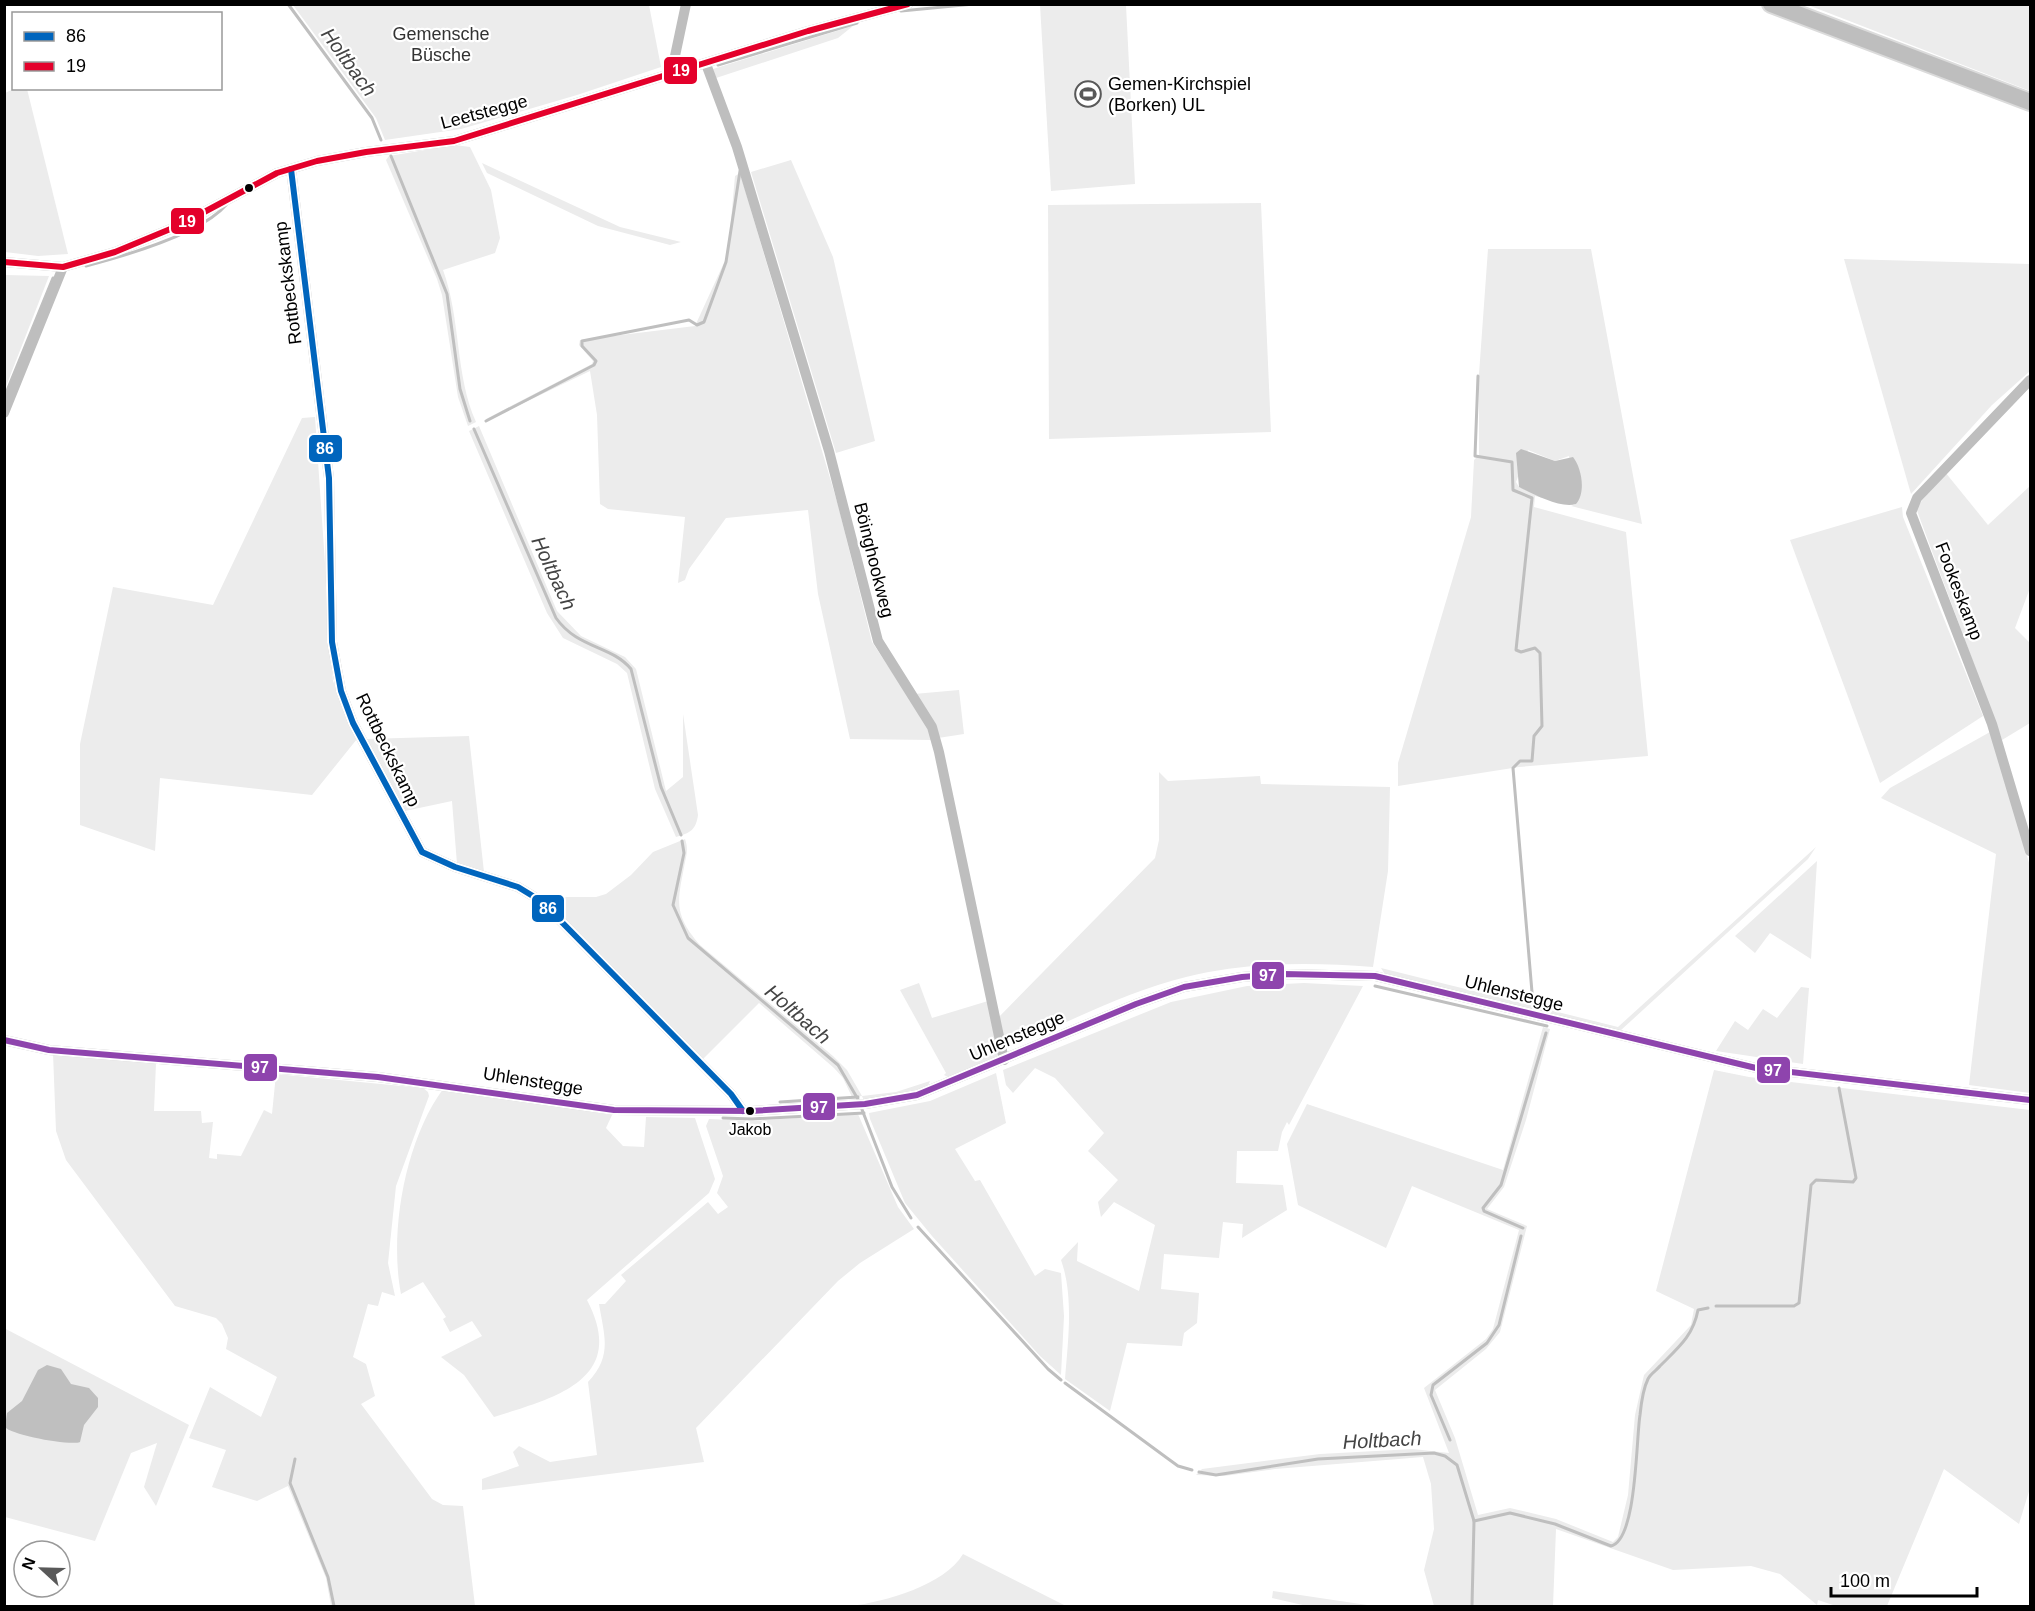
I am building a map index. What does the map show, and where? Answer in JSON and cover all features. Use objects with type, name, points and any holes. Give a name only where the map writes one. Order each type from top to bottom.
[{"type":"main road","points":[[1772,4],[2031,102]]},
{"type":"street","points":[[677,72],[675,56],[686,4]]},
{"type":"street","name":"Leetstegge","points":[[4,262],[63,267],[148,240],[268,177],[291,169],[376,150],[454,141],[808,31],[908,4]]},
{"type":"street","name":"Böinghookweg","points":[[706,64],[737,147],[826,440],[878,641],[932,728],[1004,1060]]},
{"type":"street","name":"Rottbeckskamp","points":[[291,169],[329,478],[332,642],[341,691],[353,723],[422,852],[455,867],[518,887],[541,901],[731,1094],[743,1111]]},
{"type":"street","points":[[4,413],[63,267]]},
{"type":"street","name":"Fookeskamp","points":[[2031,380],[1917,498],[1911,513],[1992,724],[2031,851]]},
{"type":"street","name":"Uhlenstegge","points":[[4,1040],[49,1050],[378,1077],[614,1110],[743,1111],[865,1104],[917,1095],[1136,1004],[1184,987],[1242,977],[1284,974],[1375,976],[1756,1068],[2031,1100]]},
{"type":"green space","name":"Gemensche Büsche","points":[[293,5],[649,5],[661,67],[577,95],[461,129],[385,140],[376,118]]},
{"type":"green space","name":"Gemen-Kirchspiel (Borken) UL","points":[[1040,5],[1126,5],[1135,184],[1051,191]]},
{"type":"green space","points":[[1808,5],[2030,5],[2030,91]]},
{"type":"green space","points":[[853,26],[838,38],[716,78],[713,69]]},
{"type":"green space","points":[[12,90],[27,90],[68,254],[38,256],[5,252],[5,93]]},
{"type":"green space","points":[[455,145],[470,147],[491,190],[500,238],[495,253],[443,270],[453,308],[469,404],[476,422],[468,426],[458,397],[442,295],[386,160],[389,156]]},
{"type":"green space","points":[[791,160],[833,257],[875,441],[836,453],[751,172]]},
{"type":"green space","points":[[482,163],[620,227],[681,242],[670,245],[598,226],[487,173]]},
{"type":"green space","points":[[740,173],[838,505],[872,642],[929,728],[934,740],[850,739],[818,594],[808,510],[726,518],[689,569],[685,580],[678,583],[685,517],[608,509],[600,504],[597,415],[590,371],[486,421],[592,364],[593,361],[579,345],[580,340],[695,326],[728,254],[735,176]]},
{"type":"green space","points":[[1261,203],[1271,432],[1049,439],[1048,205]]},
{"type":"green space","points":[[1488,249],[1591,249],[1642,524],[1571,506],[1576,504],[1569,456],[1555,461],[1528,450],[1516,482],[1519,487],[1547,499],[1535,496],[1534,507],[1626,532],[1648,756],[1519,767],[1398,786],[1398,763],[1471,517],[1474,460],[1479,455],[1479,374]]},
{"type":"green space","points":[[1844,259],[2030,264],[2030,371],[1992,405],[1911,494]]},
{"type":"green space","points":[[4,275],[49,276],[5,389]]},
{"type":"green space","points":[[315,417],[333,681],[357,739],[312,795],[160,778],[155,851],[80,825],[80,744],[113,587],[213,605],[302,418]]},
{"type":"green space","points":[[479,426],[557,611],[581,636],[625,657],[636,669],[666,791],[683,777],[683,714],[698,815],[696,824],[689,832],[676,837],[655,789],[627,673],[617,664],[563,638],[547,613],[469,431]]},
{"type":"green space","points":[[1945,472],[1988,525],[2030,486],[2030,588],[2015,628],[2030,643],[2030,723],[2002,740],[1916,508]]},
{"type":"green space","points":[[1902,507],[1903,517],[1983,716],[1880,783],[1790,540]]},
{"type":"green space","points":[[959,690],[964,734],[938,738],[914,694]]},
{"type":"green space","points":[[1990,732],[2030,866],[2030,1093],[1969,1085],[1996,854],[1881,798],[1890,788]]},
{"type":"green space","points":[[469,736],[484,872],[457,864],[452,801],[405,811],[366,739]]},
{"type":"green space","points":[[1159,772],[1168,781],[1260,776],[1261,784],[1390,787],[1388,871],[1373,967],[1279,964],[1232,968],[1186,977],[1140,991],[1007,1048],[996,1020],[1155,858],[1159,840]]},
{"type":"green space","points":[[685,839],[687,853],[680,886],[679,906],[691,934],[700,945],[833,1056],[847,1070],[862,1096],[852,1097],[843,1078],[834,1068],[759,1003],[700,1062],[547,903],[553,897],[596,897],[606,894],[631,875],[653,852]]},
{"type":"green space","points":[[1816,847],[1808,859],[1620,1031],[1386,976],[1381,968],[1618,1027]]},
{"type":"green space","points":[[1817,861],[1811,959],[1770,933],[1755,953],[1735,936]]},
{"type":"green space","points":[[919,983],[932,1018],[988,1001],[998,1055],[996,1058],[948,1077],[944,1075],[946,1073],[900,990]]},
{"type":"green space","points":[[1304,983],[1363,986],[1289,1125],[1287,1122],[1282,1132],[1278,1151],[1237,1151],[1236,1183],[1283,1185],[1287,1210],[1242,1238],[1243,1224],[1223,1222],[1219,1258],[1164,1254],[1161,1289],[1199,1293],[1197,1323],[1184,1333],[1182,1346],[1127,1343],[1110,1411],[1065,1379],[1069,1303],[1061,1260],[1078,1242],[1077,1261],[1139,1291],[1155,1225],[1114,1202],[1101,1217],[1098,1202],[1118,1180],[1088,1151],[1104,1133],[1055,1078],[1035,1068],[1013,1093],[1006,1085],[1003,1070],[1171,1002],[1247,986]]},
{"type":"green space","points":[[1801,987],[1809,988],[1803,1064],[1716,1051],[1735,1021],[1748,1030],[1763,1009],[1777,1018]]},
{"type":"green space","points":[[1543,1027],[1550,1029],[1526,1120],[1504,1187],[1487,1209],[1527,1226],[1500,1332],[1486,1349],[1435,1390],[1455,1438],[1478,1515],[1510,1508],[1556,1519],[1613,1542],[1618,1537],[1628,1495],[1635,1415],[1644,1375],[1691,1325],[1694,1309],[1656,1291],[1714,1070],[1749,1077],[2030,1110],[2030,1488],[2019,1524],[1944,1469],[1887,1606],[1836,1606],[1818,1600],[1817,1605],[1780,1574],[1751,1566],[1673,1570],[1556,1529],[1553,1606],[1434,1606],[1424,1570],[1434,1529],[1431,1484],[1423,1457],[1275,1469],[1224,1476],[1196,1475],[1202,1469],[1320,1454],[1413,1449],[1449,1453],[1424,1388],[1486,1339],[1493,1329],[1519,1230],[1412,1186],[1386,1248],[1298,1205],[1287,1144],[1307,1104],[1503,1170]]},
{"type":"green space","points":[[53,1053],[156,1063],[154,1111],[201,1111],[202,1123],[213,1122],[209,1158],[217,1159],[217,1154],[241,1156],[264,1110],[272,1114],[276,1074],[423,1088],[428,1092],[429,1096],[396,1186],[388,1263],[395,1296],[382,1292],[378,1306],[368,1304],[353,1357],[366,1364],[375,1396],[361,1404],[432,1499],[443,1505],[463,1506],[475,1606],[331,1606],[326,1578],[288,1486],[257,1501],[212,1487],[226,1450],[189,1438],[210,1387],[261,1417],[277,1377],[226,1349],[228,1338],[222,1324],[216,1318],[175,1306],[66,1160],[56,1131]]},
{"type":"green space","points":[[996,1073],[1006,1123],[955,1149],[975,1181],[980,1180],[1035,1276],[1045,1269],[1061,1273],[1064,1316],[1061,1375],[1040,1356],[905,1203],[870,1119],[869,1113],[930,1101]]},
{"type":"green space","points":[[930,1081],[927,1088],[864,1101],[862,1096],[896,1092]]},
{"type":"green space","points":[[443,1089],[612,1115],[606,1128],[623,1146],[644,1147],[646,1117],[695,1118],[715,1179],[709,1193],[587,1300],[598,1327],[599,1349],[592,1367],[579,1381],[561,1393],[540,1402],[494,1417],[464,1375],[441,1357],[482,1336],[472,1321],[450,1332],[443,1319],[446,1317],[423,1282],[401,1294],[397,1243],[403,1188],[419,1134]]},
{"type":"green space","points":[[858,1114],[898,1207],[914,1229],[860,1263],[838,1281],[696,1428],[704,1462],[482,1490],[482,1479],[519,1466],[513,1452],[519,1446],[550,1462],[597,1455],[588,1382],[596,1372],[604,1354],[604,1335],[599,1304],[605,1304],[626,1281],[621,1275],[708,1202],[718,1214],[728,1207],[717,1193],[723,1176],[706,1126],[709,1119],[752,1121]]},
{"type":"green space","points":[[4,1328],[189,1425],[156,1506],[144,1487],[157,1443],[131,1453],[95,1541],[5,1517]]},
{"type":"green space","points":[[963,1554],[1066,1606],[851,1606],[880,1601],[913,1590],[943,1575]]},
{"type":"green space","points":[[1273,1591],[1377,1606],[1307,1606],[1272,1598]]},
{"type":"shaded area","points":[[1521,449],[1555,461],[1573,457],[1579,467],[1582,481],[1581,494],[1576,504],[1555,503],[1519,487],[1516,453]]},
{"type":"shaded area","points":[[47,1365],[61,1369],[71,1384],[89,1388],[98,1398],[98,1407],[84,1425],[80,1442],[41,1439],[5,1427],[7,1413],[22,1401],[38,1370]]},
{"type":"waterway","name":"Holtbach","points":[[288,4],[372,118],[381,140]]},
{"type":"waterway","points":[[901,11],[974,4]]},
{"type":"waterway","points":[[718,65],[857,23]]},
{"type":"waterway","name":"Holtbach","points":[[391,156],[447,294],[460,389],[470,421]]},
{"type":"waterway","points":[[486,421],[594,365],[596,361],[582,346],[582,341],[689,320],[697,325],[704,322],[726,262],[740,171]]},
{"type":"waterway","points":[[86,266],[161,243],[199,225],[226,205]]},
{"type":"waterway","points":[[4,398],[53,278]]},
{"type":"waterway","points":[[1478,376],[1475,456],[1512,462],[1513,490],[1532,498],[1516,650],[1521,652],[1535,648],[1540,653],[1542,726],[1534,736],[1532,761],[1520,761],[1513,768],[1533,1004],[1534,1007],[1549,1011]]},
{"type":"waterway","name":"Holtbach","points":[[474,429],[556,618],[574,636],[614,655],[631,669],[661,787],[681,835]]},
{"type":"waterway","name":"Holtbach","points":[[682,841],[684,853],[673,905],[688,938],[838,1065],[859,1101]]},
{"type":"waterway","points":[[1375,986],[1547,1026]]},
{"type":"waterway","points":[[1523,1228],[1484,1211],[1483,1208],[1501,1185],[1546,1033]]},
{"type":"waterway","points":[[1716,1306],[1794,1306],[1799,1303],[1811,1185],[1816,1180],[1853,1182],[1856,1178],[1839,1088]]},
{"type":"waterway","points":[[780,1102],[858,1097]]},
{"type":"waterway","name":"Holtbach","points":[[861,1107],[892,1187],[911,1218]]},
{"type":"waterway","points":[[723,1118],[752,1119],[864,1113]]},
{"type":"waterway","name":"Holtbach","points":[[918,1227],[1048,1369],[1061,1380]]},
{"type":"waterway","points":[[1450,1440],[1431,1395],[1433,1385],[1487,1343],[1499,1325],[1521,1236]]},
{"type":"waterway","points":[[1474,1521],[1510,1513],[1555,1524],[1611,1546],[1620,1540],[1631,1508],[1641,1407],[1646,1383],[1650,1375],[1689,1334],[1698,1310],[1708,1308]]},
{"type":"waterway","name":"Holtbach","points":[[1065,1383],[1178,1466],[1192,1470]]},
{"type":"waterway","name":"Holtbach","points":[[1199,1472],[1216,1475],[1318,1459],[1434,1453],[1445,1456],[1457,1465],[1474,1521],[1472,1606]]},
{"type":"waterway","points":[[295,1459],[290,1483],[328,1577],[334,1606]]},
{"type":"transit line","name":"19","points":[[4,262],[63,267],[115,252],[180,225],[277,173],[317,161],[366,152],[454,141],[808,31],[908,4]]},
{"type":"transit line","name":"86","points":[[291,169],[329,478],[332,642],[341,691],[353,723],[422,852],[455,867],[518,887],[541,901],[731,1094],[743,1111]]},
{"type":"transit line","name":"97","points":[[4,1040],[49,1050],[378,1077],[614,1110],[751,1111],[865,1104],[917,1095],[1136,1004],[1184,987],[1242,977],[1284,974],[1375,976],[1756,1068],[2030,1100]]},
{"type":"place","name":"Gemen-Kirchspiel (Borken) UL","points":[[1088,94]]},
{"type":"place","name":"Jakob","points":[[750,1111]]}]
